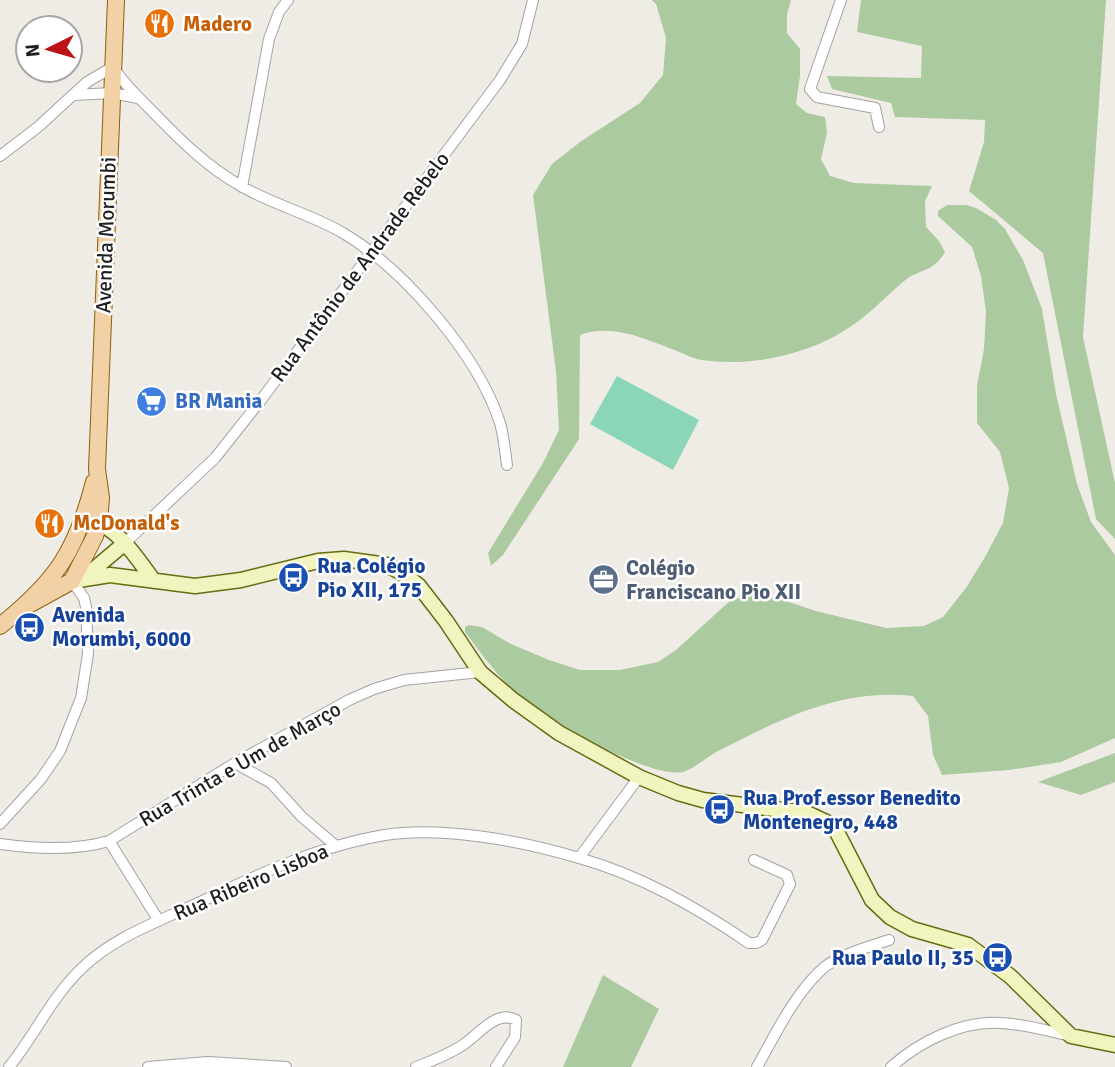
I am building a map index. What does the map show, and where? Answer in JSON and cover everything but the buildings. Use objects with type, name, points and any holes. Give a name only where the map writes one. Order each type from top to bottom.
[{"type":"main road","name":"Avenida Morumbi","points":[[23,608],[62,565],[89,521],[97,469],[116,0]]},
{"type":"main road","points":[[72,581],[69,565],[89,521]]},
{"type":"main road","name":"Avenida Morumbi","points":[[0,626],[23,608],[72,581]]},
{"type":"street","points":[[242,187],[269,39],[279,12],[288,0]]},
{"type":"street","name":"Rua Antônio de Andrade Rebelo","points":[[125,542],[215,458],[261,400],[499,80],[522,44],[533,0]]},
{"type":"street","points":[[841,0],[810,89],[817,97],[875,108],[879,127]]},
{"type":"street","points":[[0,156],[38,127],[87,82],[113,67],[138,98],[205,163],[242,187],[340,231],[389,265],[411,287],[459,347],[489,398],[499,421],[507,465]]},
{"type":"street","points":[[73,95],[112,93],[138,98]]},
{"type":"street","points":[[89,521],[117,533],[154,581]]},
{"type":"street","points":[[72,581],[93,570],[125,542]]},
{"type":"street","points":[[72,581],[110,575],[195,586],[218,584],[318,561],[344,559],[387,565],[419,586],[480,672],[504,694],[559,733],[639,777],[678,793],[703,800],[807,813],[826,822],[838,832],[872,900],[890,917],[912,929],[968,945],[1010,976],[1071,1036]]},
{"type":"street","points":[[0,824],[41,779],[60,751],[81,698],[88,654],[86,607],[84,598],[72,581]]},
{"type":"street","name":"Rua Trinta e Um de Março","points":[[0,844],[54,848],[109,841],[235,763],[349,700],[404,680],[480,672]]},
{"type":"street","points":[[235,763],[271,783],[302,817],[336,846]]},
{"type":"street","points":[[579,858],[639,777]]},
{"type":"street","name":"Rua Ribeiro Lisboa","points":[[9,1067],[46,1012],[82,968],[111,947],[159,921],[288,863],[336,846],[386,835],[427,832],[554,850],[635,877],[683,902],[749,943],[762,940],[790,884],[787,875],[754,860]]},
{"type":"street","points":[[109,841],[159,921]]},
{"type":"street","points":[[757,1067],[799,997],[821,969],[852,952],[889,940]]},
{"type":"street","points":[[416,1067],[464,1044],[498,1019],[512,1018],[516,1020],[515,1037],[496,1067]]},
{"type":"street","points":[[891,1067],[909,1052],[945,1033],[999,1022],[1115,1045]]},
{"type":"street","points":[[148,1067],[218,1062],[286,1067]]},
{"type":"green space","points":[[652,0],[791,0],[787,14],[787,33],[800,49],[796,104],[807,113],[825,117],[827,133],[821,159],[830,176],[854,183],[932,186],[925,201],[926,227],[945,252],[935,264],[909,278],[850,327],[816,345],[779,357],[740,362],[702,360],[629,334],[605,331],[580,335],[579,439],[503,555],[491,566],[488,553],[543,463],[559,430],[556,371],[533,195],[552,164],[580,142],[640,103],[663,75],[666,38],[656,4]]},
{"type":"green space","points":[[861,0],[1106,0],[1083,337],[1115,483],[1115,539],[1096,519],[1043,253],[969,191],[984,142],[985,120],[895,117],[891,103],[832,89],[827,76],[921,78],[922,46],[857,32]]},
{"type":"green space","points":[[947,205],[976,208],[1005,229],[1023,260],[1042,309],[1056,394],[1077,484],[1091,522],[1115,555],[1115,738],[1061,762],[1009,770],[942,775],[933,755],[928,716],[913,696],[887,695],[836,701],[812,708],[718,751],[686,771],[672,772],[652,768],[603,748],[555,722],[524,700],[493,668],[465,632],[465,627],[482,627],[511,644],[580,670],[620,670],[658,662],[676,650],[732,599],[753,596],[783,600],[886,628],[924,626],[943,617],[966,588],[1003,523],[1009,488],[1000,452],[977,423],[977,386],[984,349],[986,312],[981,276],[972,247],[938,216],[938,211]]},
{"type":"green space","points":[[617,376],[699,420],[673,470],[590,424]]},
{"type":"green space","points":[[1115,753],[1115,782],[1081,795],[1038,782]]},
{"type":"green space","points":[[603,975],[659,1009],[631,1067],[563,1067]]},
{"type":"place","name":"Madero","points":[[160,24]]},
{"type":"place","name":"BR Mania","points":[[152,401]]},
{"type":"place","name":"McDonald's","points":[[50,523]]},
{"type":"place","name":"Rua Colégio Pio XII, 175","points":[[294,578]]},
{"type":"place","name":"Colégio Franciscano Pio XII","points":[[603,580]]},
{"type":"place","name":"Avenida Morumbi, 6000","points":[[29,627]]},
{"type":"place","name":"Rua Prof.essor Benedito Montenegro, 448","points":[[720,810]]},
{"type":"place","name":"Rua Paulo II, 35","points":[[997,958]]}]
